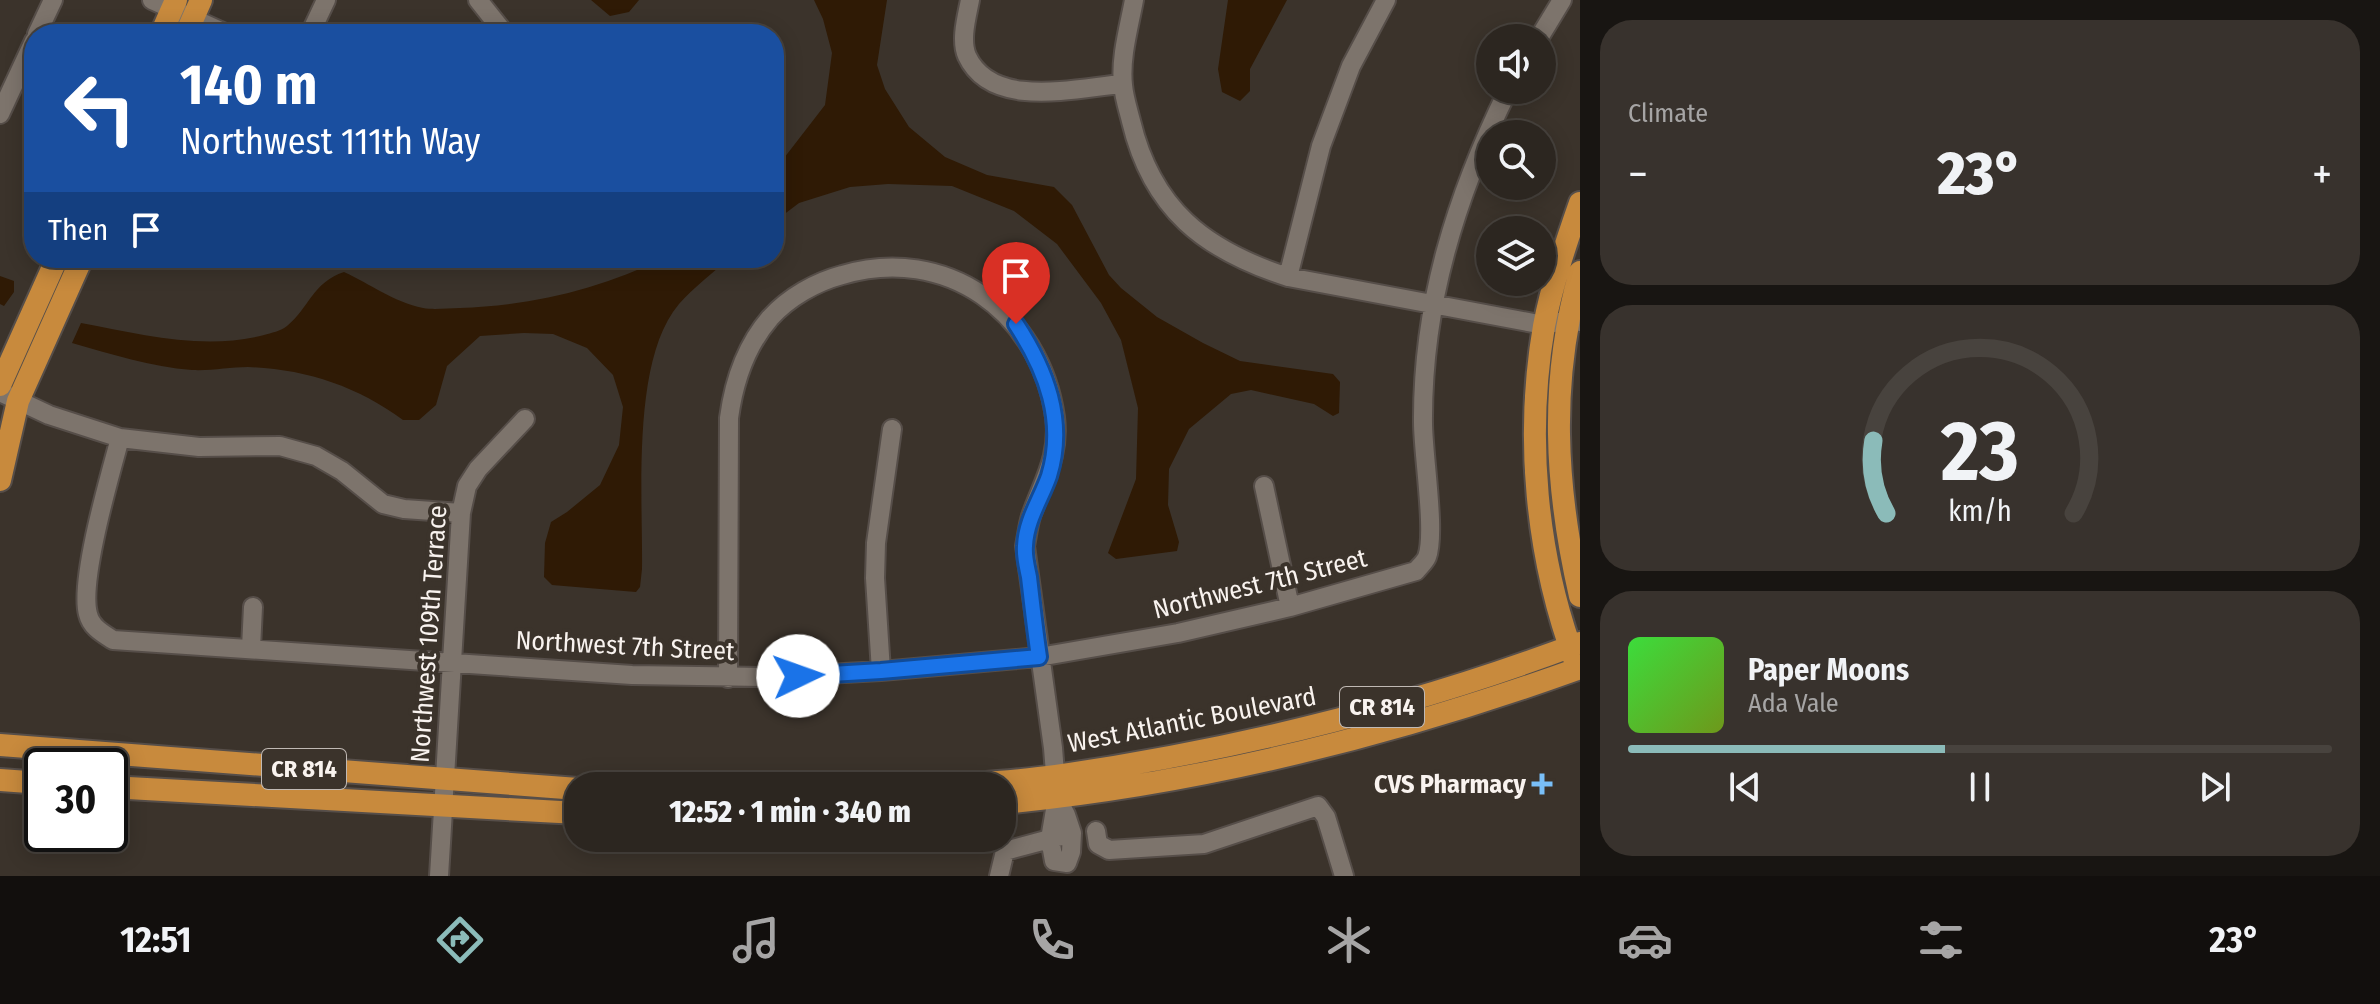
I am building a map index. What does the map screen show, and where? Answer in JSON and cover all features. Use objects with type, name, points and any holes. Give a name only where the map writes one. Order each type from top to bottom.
[{"type":"main road","points":[[163,24],[167,3]]},
{"type":"main road","points":[[1578,660],[1545,550],[1536,481],[1535,409],[1544,325],[1580,203]]},
{"type":"main road","points":[[0,385],[53,268]]},
{"type":"main road","points":[[0,480],[9,397],[77,268]]},
{"type":"main road","points":[[1580,272],[1558,412],[1559,478],[1580,596]]},
{"type":"main road","name":"West Atlantic Boulevard","points":[[1016,799],[1189,753],[1345,718],[1474,680],[1578,660]]},
{"type":"main road","name":"CR 814","points":[[0,745],[564,788]]},
{"type":"main road","points":[[0,780],[24,782]]},
{"type":"main road","name":"West Atlantic Boulevard","points":[[1016,787],[1056,787]]},
{"type":"main road","name":"CR 814","points":[[128,788],[564,812]]},
{"type":"street","points":[[42,24],[53,0]]},
{"type":"street","points":[[315,24],[326,0]]},
{"type":"street","points":[[478,0],[497,24]]},
{"type":"street","points":[[970,0],[965,35],[966,54],[988,79],[1004,89],[1025,92],[1122,84]]},
{"type":"street","points":[[1134,0],[1122,84],[1139,153],[1157,187],[1182,218],[1210,243],[1236,257],[1288,277],[1573,332]]},
{"type":"street","points":[[1288,277],[1321,146],[1351,66],[1386,0]]},
{"type":"street","points":[[1547,24],[1562,0]]},
{"type":"street","points":[[167,3],[194,17]]},
{"type":"street","points":[[0,114],[24,62]]},
{"type":"street","points":[[1433,305],[1454,217],[1483,140],[1501,104]]},
{"type":"street","points":[[728,678],[729,418],[734,384],[747,351],[770,319],[793,298],[825,280],[861,269],[897,266],[930,271],[961,283],[991,300],[1016,324],[1037,357],[1049,390],[1055,419],[1055,450],[1048,478],[1031,517],[1025,546],[1053,748],[1056,787],[1050,839],[1054,861],[1067,863],[1072,833],[1056,787]]},
{"type":"street","name":"Northwest 7th Street","points":[[120,438],[105,496],[86,597],[88,616],[97,630],[113,640],[728,678],[881,671],[1039,657],[1178,633],[1290,607],[1416,571],[1427,559],[1430,539],[1423,423],[1433,305]]},
{"type":"street","points":[[9,397],[49,415],[120,438],[168,445],[280,446],[316,456],[342,471],[383,504],[404,509],[461,513]]},
{"type":"street","name":"Northwest 109th Terrace","points":[[439,876],[461,513],[467,486],[478,469],[525,419]]},
{"type":"street","points":[[881,671],[876,543],[892,429]]},
{"type":"street","points":[[1264,486],[1290,607]]},
{"type":"street","points":[[251,648],[253,607]]},
{"type":"street","points":[[1096,831],[1098,844],[1109,850],[1204,844],[1318,806],[1326,817],[1344,876]]},
{"type":"street","points":[[999,876],[1005,851],[1072,833]]},
{"type":"shaded area","points":[[591,0],[639,0],[629,12],[610,16]]},
{"type":"shaded area","points":[[814,0],[887,0],[877,65],[885,89],[909,127],[945,157],[987,175],[1054,187],[1072,205],[1109,275],[1157,317],[1240,361],[1333,374],[1340,382],[1339,413],[1333,416],[1314,404],[1251,390],[1231,394],[1189,429],[1169,469],[1168,505],[1179,542],[1177,551],[1116,559],[1108,553],[1136,479],[1138,408],[1121,340],[1101,303],[1057,244],[1014,211],[952,186],[888,184],[850,187],[799,203],[784,214],[784,158],[825,105],[832,53],[823,19]]},
{"type":"shaded area","points":[[1228,0],[1287,0],[1250,69],[1250,91],[1240,101],[1222,92],[1218,69]]},
{"type":"shaded area","points":[[718,268],[679,304],[664,329],[653,359],[643,430],[642,569],[640,587],[636,592],[552,585],[544,577],[545,543],[551,522],[600,485],[619,445],[623,407],[613,375],[587,348],[553,334],[480,336],[447,366],[436,405],[419,420],[403,420],[349,389],[290,371],[248,367],[199,370],[161,366],[72,343],[81,323],[195,341],[241,340],[264,335],[287,326],[325,282],[344,272],[392,297],[432,309],[513,304],[565,294],[640,269]]},
{"type":"shaded area","points":[[0,276],[14,281],[14,292],[4,306],[0,304]]},
{"type":"place","name":"CVS Pharmacy","points":[[1542,784]]},
{"type":"route","points":[[798,676],[1039,657],[1025,546],[1031,517],[1048,478],[1055,450],[1055,419],[1037,357],[1016,324]]}]
